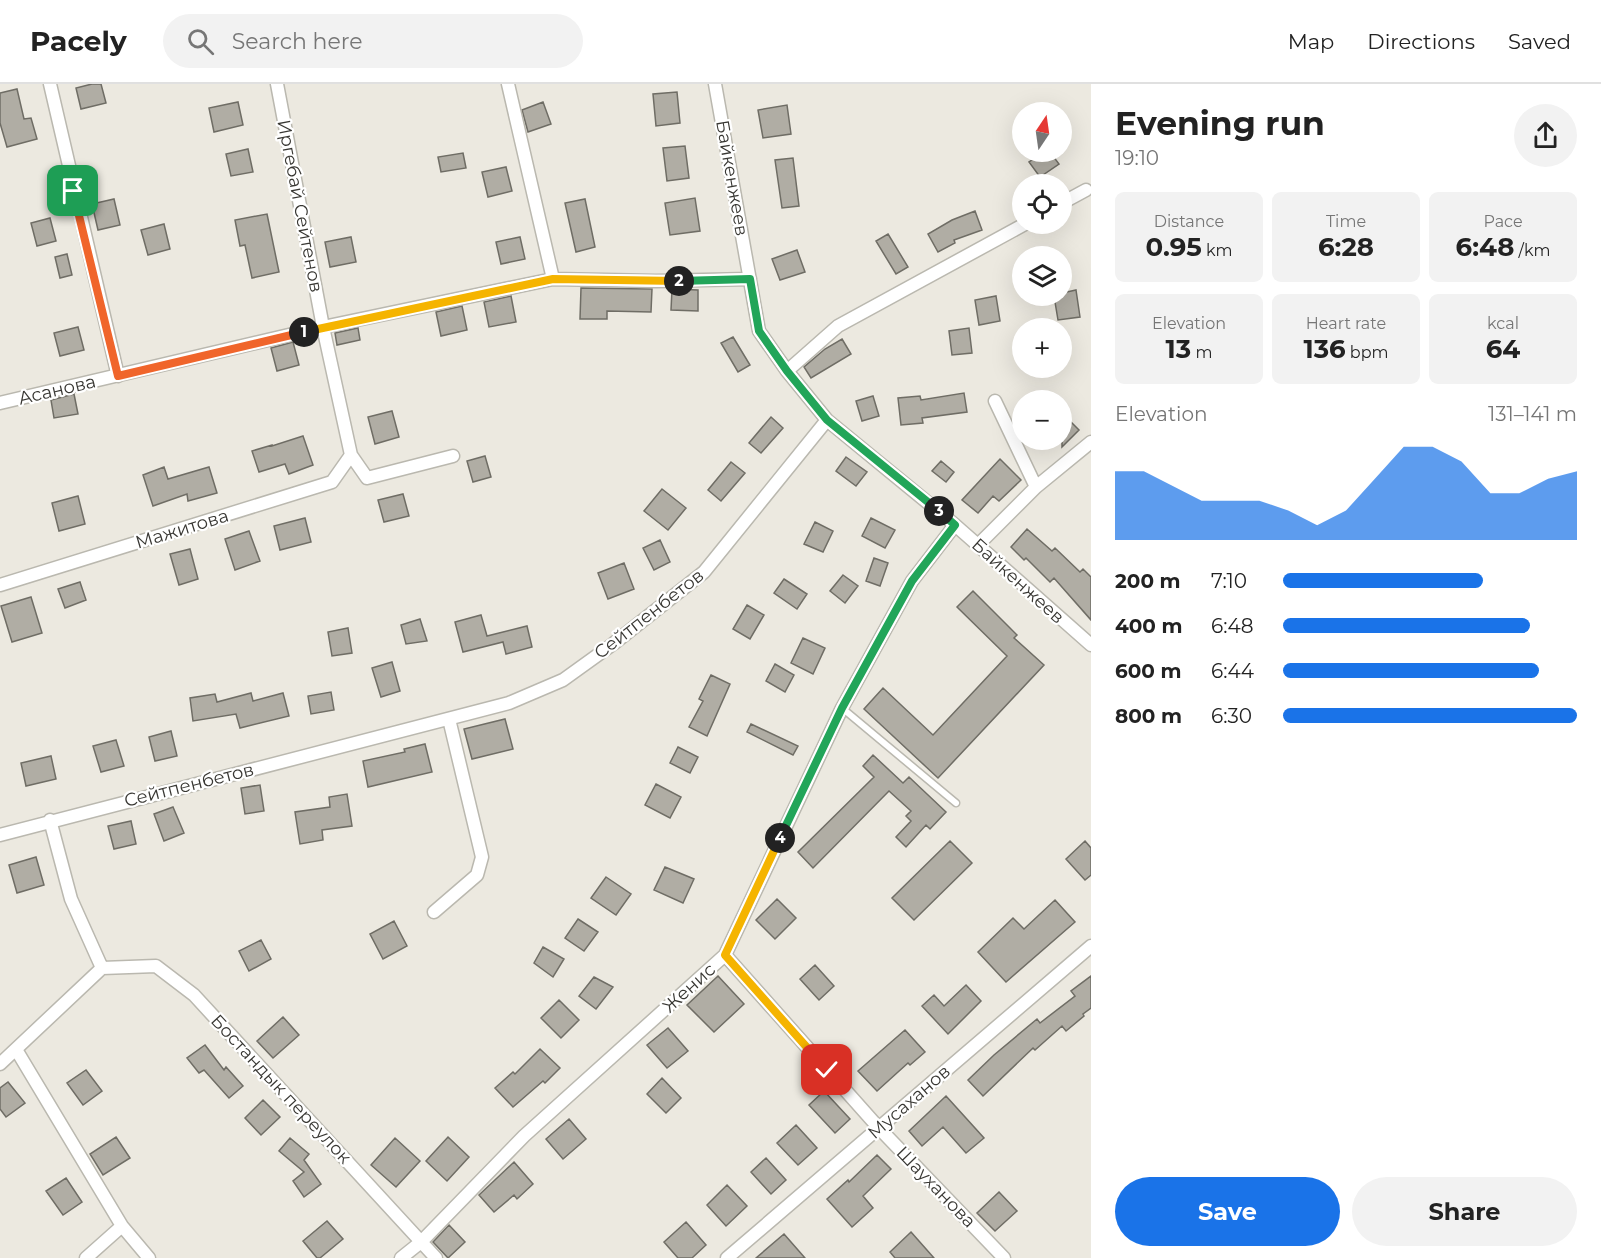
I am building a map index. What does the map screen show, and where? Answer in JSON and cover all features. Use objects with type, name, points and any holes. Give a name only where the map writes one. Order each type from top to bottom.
[{"type":"street","points":[[50,84],[118,376]]},
{"type":"street","name":"Иргебай Сейтенов","points":[[277,84],[323,327]]},
{"type":"street","points":[[508,84],[553,279]]},
{"type":"street","name":"Байкенжеев","points":[[716,84],[759,331],[787,371],[827,420],[955,525],[1091,645]]},
{"type":"street","points":[[1072,198],[1086,190]]},
{"type":"street","points":[[787,371],[838,326],[1012,231]]},
{"type":"street","name":"Асанова","points":[[0,404],[323,327],[553,279],[656,281],[750,279]]},
{"type":"street","points":[[323,327],[351,455],[367,478],[453,456]]},
{"type":"street","points":[[995,401],[1036,487]]},
{"type":"street","name":"Сейтпенбетов","points":[[0,835],[50,820],[509,704],[563,680],[613,644],[704,572],[827,420]]},
{"type":"street","points":[[978,545],[1036,487],[1091,442]]},
{"type":"street","name":"Мажитова","points":[[0,585],[332,482],[351,455]]},
{"type":"street","name":"Женис","points":[[401,1258],[421,1242],[524,1136],[725,955],[842,708],[912,581],[955,525]]},
{"type":"street","points":[[434,912],[477,875],[482,857],[449,719]]},
{"type":"street","points":[[0,1064],[102,968],[71,899],[50,820]]},
{"type":"street","name":"Мусаханов","points":[[727,1258],[1091,946]]},
{"type":"street","name":"Шауханова","points":[[725,955],[878,1127],[1004,1258]]},
{"type":"street","name":"Бостандык переулок","points":[[102,968],[156,966],[194,995],[436,1258]]},
{"type":"street","points":[[16,1051],[122,1226],[149,1258]]},
{"type":"street","points":[[86,1258],[122,1226]]},
{"type":"lane","points":[[842,708],[956,803]]},
{"type":"building","points":[[101,84],[106,103],[81,109],[76,88]]},
{"type":"building","points":[[17,89],[24,119],[31,118],[37,139],[7,147],[0,123],[0,93]]},
{"type":"building","points":[[677,92],[680,123],[656,126],[653,94]]},
{"type":"building","points":[[238,102],[243,125],[214,132],[209,108]]},
{"type":"building","points":[[543,102],[551,124],[528,132],[522,110]]},
{"type":"building","points":[[787,105],[791,134],[763,138],[758,110]]},
{"type":"building","points":[[685,146],[689,178],[667,181],[663,148]]},
{"type":"building","points":[[248,149],[253,172],[231,176],[226,154]]},
{"type":"building","points":[[463,153],[466,168],[441,172],[438,157]]},
{"type":"building","points":[[793,158],[799,206],[782,208],[775,160]]},
{"type":"building","points":[[1029,162],[1058,162],[1059,164],[1044,174],[1038,174]]},
{"type":"building","points":[[506,167],[512,191],[488,197],[482,172]]},
{"type":"building","points":[[695,198],[700,231],[670,235],[665,203]]},
{"type":"building","points":[[114,199],[120,225],[98,230],[92,204]]},
{"type":"building","points":[[585,199],[595,247],[576,252],[565,203]]},
{"type":"building","points":[[975,211],[982,230],[954,240],[955,243],[938,252],[928,234],[952,220]]},
{"type":"building","points":[[267,214],[279,272],[252,278],[245,245],[240,246],[235,220]]},
{"type":"building","points":[[50,218],[56,241],[37,246],[31,223]]},
{"type":"building","points":[[164,224],[170,249],[148,255],[141,230]]},
{"type":"building","points":[[888,234],[908,267],[896,274],[876,241]]},
{"type":"building","points":[[351,237],[356,262],[330,267],[325,242]]},
{"type":"building","points":[[520,237],[525,259],[501,264],[496,242]]},
{"type":"building","points":[[797,250],[805,272],[780,280],[772,259]]},
{"type":"building","points":[[67,254],[72,275],[60,278],[55,257]]},
{"type":"building","points":[[581,288],[652,289],[651,312],[607,311],[607,319],[580,319]]},
{"type":"building","points":[[672,289],[698,290],[698,311],[671,310]]},
{"type":"building","points":[[1076,290],[1080,317],[1058,318],[1056,306],[1072,306],[1072,291]]},
{"type":"building","points":[[511,296],[516,322],[489,327],[484,302]]},
{"type":"building","points":[[996,296],[1000,321],[979,325],[975,300]]},
{"type":"building","points":[[462,306],[467,330],[441,336],[436,312]]},
{"type":"building","points":[[78,327],[84,350],[60,356],[54,333]]},
{"type":"building","points":[[358,328],[360,340],[337,345],[335,333]]},
{"type":"building","points":[[969,328],[972,353],[952,355],[949,331]]},
{"type":"building","points":[[733,337],[750,365],[738,372],[721,343]]},
{"type":"building","points":[[842,339],[851,354],[811,378],[804,367],[825,349]]},
{"type":"building","points":[[293,342],[299,365],[277,371],[271,348]]},
{"type":"building","points":[[964,393],[967,412],[922,418],[923,423],[901,425],[898,398],[920,396],[921,400]]},
{"type":"building","points":[[74,394],[78,414],[54,418],[51,400]]},
{"type":"building","points":[[873,396],[879,416],[862,421],[856,401]]},
{"type":"building","points":[[392,411],[399,437],[375,444],[368,417]]},
{"type":"building","points":[[771,417],[783,428],[761,453],[749,443]]},
{"type":"building","points":[[1072,423],[1079,430],[1072,437]]},
{"type":"building","points":[[303,436],[313,465],[289,474],[285,464],[259,472],[252,451]]},
{"type":"building","points":[[485,456],[491,477],[473,482],[467,461]]},
{"type":"building","points":[[846,457],[867,472],[856,486],[836,471]]},
{"type":"building","points":[[1000,459],[1021,480],[999,501],[993,496],[978,513],[962,500]]},
{"type":"building","points":[[941,461],[954,472],[946,482],[932,471]]},
{"type":"building","points":[[731,462],[745,473],[721,501],[708,490]]},
{"type":"building","points":[[164,467],[168,479],[209,467],[217,493],[188,501],[187,494],[153,506],[143,475]]},
{"type":"building","points":[[662,489],[686,508],[668,530],[644,511]]},
{"type":"building","points":[[403,494],[409,516],[384,522],[378,500]]},
{"type":"building","points":[[78,496],[85,524],[59,531],[52,503]]},
{"type":"building","points":[[305,518],[311,542],[280,550],[274,526]]},
{"type":"building","points":[[871,518],[895,530],[885,548],[862,536]]},
{"type":"building","points":[[815,522],[833,531],[823,552],[804,544]]},
{"type":"building","points":[[1027,529],[1052,551],[1055,548],[1080,572],[1083,569],[1091,577],[1091,620],[1054,578],[1050,582],[1026,558],[1024,560],[1011,547]]},
{"type":"building","points":[[249,531],[260,561],[235,570],[225,539]]},
{"type":"building","points":[[660,540],[670,562],[654,570],[643,548]]},
{"type":"building","points":[[190,549],[198,579],[179,585],[170,554]]},
{"type":"building","points":[[874,558],[888,563],[880,586],[866,581]]},
{"type":"building","points":[[624,563],[634,589],[608,599],[598,573]]},
{"type":"building","points":[[843,575],[858,586],[845,603],[830,591]]},
{"type":"building","points":[[784,579],[807,594],[797,609],[774,593]]},
{"type":"building","points":[[80,582],[86,600],[65,608],[58,589]]},
{"type":"building","points":[[973,591],[1017,635],[1014,638],[1044,665],[938,778],[864,709],[883,688],[933,735],[1007,656],[957,607]]},
{"type":"building","points":[[31,597],[42,633],[12,642],[1,606]]},
{"type":"building","points":[[747,605],[764,615],[750,639],[733,629]]},
{"type":"building","points":[[481,615],[487,636],[527,626],[532,647],[506,654],[503,642],[463,652],[455,622]]},
{"type":"building","points":[[420,619],[427,641],[406,644],[401,625]]},
{"type":"building","points":[[348,628],[352,653],[332,656],[328,632]]},
{"type":"building","points":[[803,638],[825,648],[813,674],[791,663]]},
{"type":"building","points":[[392,662],[400,691],[381,697],[372,668]]},
{"type":"building","points":[[775,664],[794,675],[785,692],[766,681]]},
{"type":"building","points":[[711,675],[730,684],[707,736],[689,727],[703,701],[699,699]]},
{"type":"building","points":[[331,692],[334,710],[311,714],[308,696]]},
{"type":"building","points":[[251,693],[253,701],[283,693],[289,716],[240,728],[236,714],[193,721],[190,698],[215,694],[217,702]]},
{"type":"building","points":[[505,719],[513,749],[472,759],[464,729]]},
{"type":"building","points":[[751,724],[798,746],[793,755],[747,732]]},
{"type":"building","points":[[171,731],[177,756],[155,761],[149,737]]},
{"type":"building","points":[[116,740],[124,766],[101,772],[93,746]]},
{"type":"building","points":[[425,744],[432,772],[368,787],[363,761],[405,752],[404,749]]},
{"type":"building","points":[[678,747],[698,757],[690,773],[670,763]]},
{"type":"building","points":[[873,755],[903,783],[909,777],[946,812],[930,829],[926,825],[906,847],[896,837],[911,821],[906,816],[911,811],[889,791],[813,868],[798,852],[874,777],[863,766]]},
{"type":"building","points":[[51,756],[56,779],[26,786],[21,763]]},
{"type":"building","points":[[656,784],[681,797],[670,818],[645,805]]},
{"type":"building","points":[[260,785],[264,811],[245,814],[241,788]]},
{"type":"building","points":[[347,794],[352,826],[322,830],[323,840],[300,844],[295,812],[330,807],[329,797]]},
{"type":"building","points":[[173,807],[184,833],[164,841],[154,814]]},
{"type":"building","points":[[131,821],[136,844],[114,849],[108,826]]},
{"type":"building","points":[[950,841],[972,863],[914,920],[892,898]]},
{"type":"building","points":[[1085,841],[1091,848],[1091,875],[1085,880],[1066,859]]},
{"type":"building","points":[[36,857],[44,885],[17,893],[9,865]]},
{"type":"building","points":[[665,867],[694,879],[683,903],[654,890]]},
{"type":"building","points":[[606,877],[631,894],[616,915],[591,898]]},
{"type":"building","points":[[777,899],[796,918],[775,939],[756,920]]},
{"type":"building","points":[[1055,900],[1075,922],[1006,982],[978,952],[1013,918],[1024,929]]},
{"type":"building","points":[[578,919],[598,932],[584,951],[565,938]]},
{"type":"building","points":[[394,921],[407,946],[383,959],[370,934]]},
{"type":"building","points":[[261,940],[271,959],[249,971],[239,951]]},
{"type":"building","points":[[543,947],[564,959],[553,977],[534,963]]},
{"type":"building","points":[[815,965],[834,986],[819,1000],[800,979]]},
{"type":"building","points":[[718,976],[744,1004],[714,1032],[687,1005]]},
{"type":"building","points":[[1091,976],[1091,1008],[1083,1014],[1084,1016],[1066,1031],[1062,1026],[1035,1050],[1033,1048],[983,1096],[968,1080],[1037,1019],[1040,1023],[1075,996],[1071,991]]},
{"type":"building","points":[[594,977],[613,987],[596,1009],[579,996]]},
{"type":"building","points":[[966,985],[981,1001],[948,1034],[922,1006],[934,995],[944,1006]]},
{"type":"building","points":[[559,1000],[579,1020],[561,1038],[541,1018]]},
{"type":"building","points":[[283,1017],[299,1035],[273,1058],[257,1041]]},
{"type":"building","points":[[668,1028],[688,1051],[667,1068],[647,1045]]},
{"type":"building","points":[[905,1030],[925,1052],[910,1065],[908,1063],[877,1091],[858,1071]]},
{"type":"building","points":[[205,1045],[224,1070],[226,1067],[243,1086],[229,1098],[204,1070],[199,1073],[187,1058]]},
{"type":"building","points":[[540,1049],[560,1068],[545,1083],[543,1081],[513,1107],[495,1088],[513,1072],[515,1074]]},
{"type":"building","points":[[86,1070],[102,1091],[83,1105],[67,1083]]},
{"type":"building","points":[[662,1078],[681,1098],[666,1113],[647,1094]]},
{"type":"building","points":[[8,1082],[25,1103],[6,1117],[0,1109],[0,1088]]},
{"type":"building","points":[[824,1091],[850,1119],[835,1133],[809,1105]]},
{"type":"building","points":[[946,1096],[984,1138],[966,1153],[943,1127],[922,1146],[909,1131]]},
{"type":"building","points":[[263,1100],[280,1117],[261,1135],[245,1118]]},
{"type":"building","points":[[569,1119],[586,1139],[563,1159],[546,1139]]},
{"type":"building","points":[[796,1125],[817,1148],[798,1165],[777,1143]]},
{"type":"building","points":[[116,1137],[130,1158],[103,1175],[90,1154]]},
{"type":"building","points":[[448,1137],[469,1157],[447,1181],[426,1161]]},
{"type":"building","points":[[290,1138],[309,1154],[304,1160],[321,1184],[304,1197],[293,1181],[304,1172],[279,1151]]},
{"type":"building","points":[[395,1138],[420,1161],[396,1187],[371,1165]]},
{"type":"building","points":[[877,1155],[891,1169],[863,1196],[873,1208],[852,1227],[827,1199]]},
{"type":"building","points":[[766,1158],[786,1180],[771,1194],[751,1172]]},
{"type":"building","points":[[514,1162],[533,1184],[517,1199],[514,1195],[494,1212],[479,1195]]},
{"type":"building","points":[[66,1178],[82,1202],[63,1215],[46,1191]]},
{"type":"building","points":[[727,1185],[747,1206],[726,1226],[707,1205]]},
{"type":"building","points":[[999,1192],[1017,1211],[995,1231],[977,1213]]},
{"type":"building","points":[[327,1221],[343,1239],[317,1258],[303,1241]]},
{"type":"building","points":[[686,1222],[706,1245],[692,1258],[678,1258],[664,1242]]},
{"type":"building","points":[[449,1225],[465,1242],[448,1258],[433,1242]]},
{"type":"building","points":[[911,1232],[934,1258],[895,1258],[890,1252]]},
{"type":"building","points":[[784,1234],[805,1258],[756,1258]]},
{"type":"route","points":[[73,191],[118,376],[323,327],[553,279],[656,281],[750,279],[759,331],[787,371],[827,420],[955,525],[912,581],[842,708],[725,955],[827,1070]]}]
